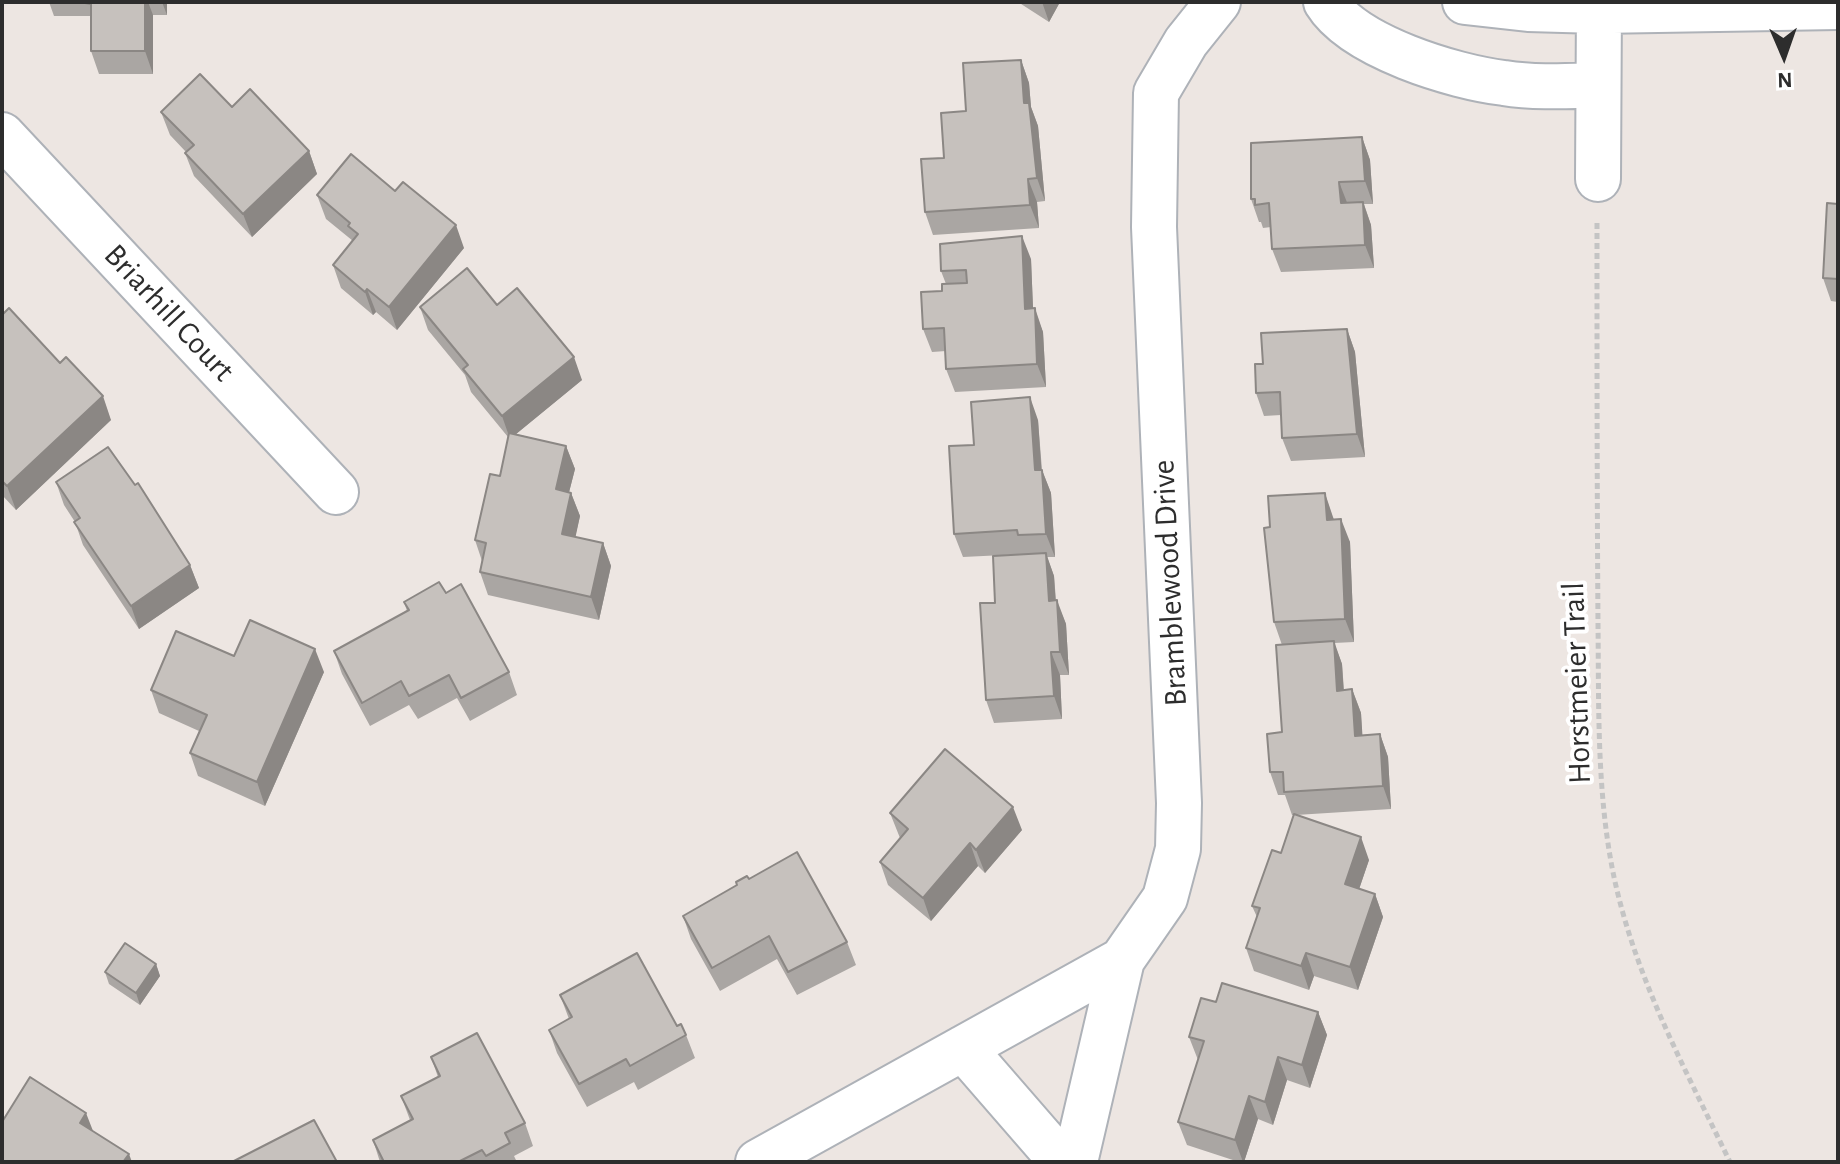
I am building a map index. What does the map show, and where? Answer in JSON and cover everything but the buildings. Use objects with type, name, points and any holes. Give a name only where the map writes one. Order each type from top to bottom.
[{"type":"street","name":"Bramblewood Drive","points":[[1075,1162],[1122,960],[1165,898],[1178,849],[1179,787],[1154,227],[1156,93],[1186,42],[1218,2]]},
{"type":"street","points":[[1326,2],[1359,32],[1402,55],[1450,72],[1502,83],[1598,85]]},
{"type":"street","points":[[1465,2],[1528,9],[1598,6],[1838,7]]},
{"type":"street","points":[[1598,6],[1598,179]]},
{"type":"street","name":"Briarhill Court","points":[[2,135],[336,492]]},
{"type":"street","points":[[758,1162],[1122,960]]},
{"type":"street","points":[[963,1048],[1062,1162]]},
{"type":"path","name":"Horstmeier Trail","points":[[1598,179],[1600,745],[1608,834],[1620,905],[1640,963],[1680,1060],[1730,1162]]}]
